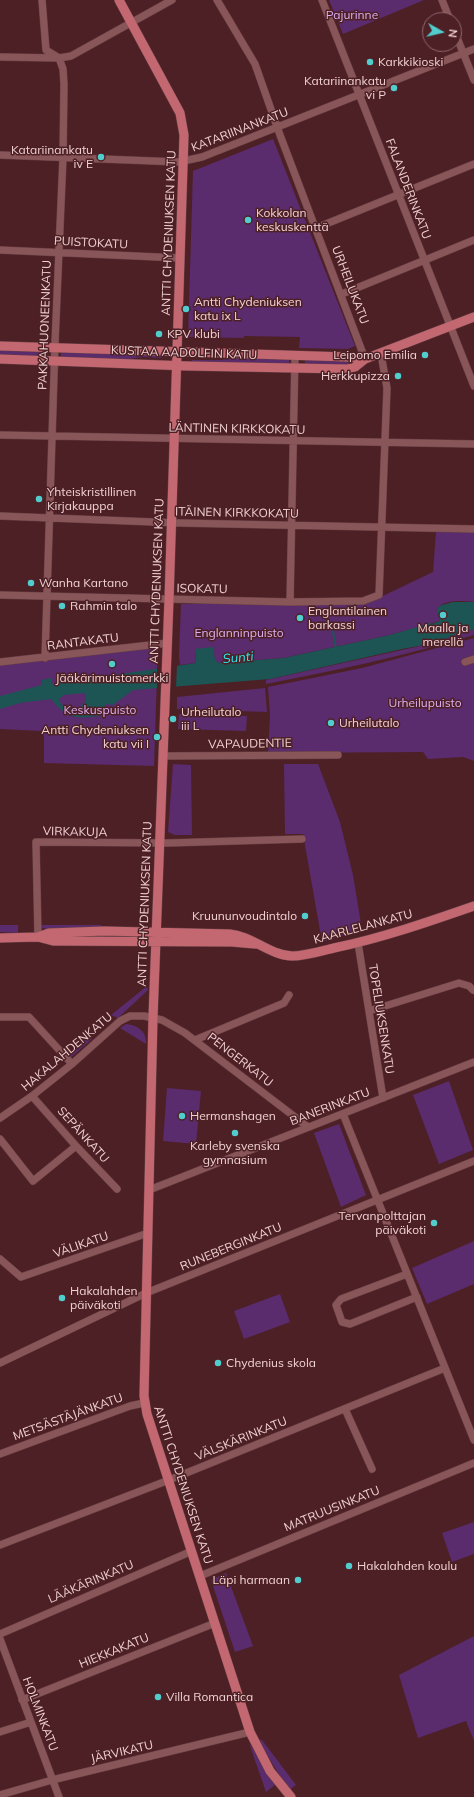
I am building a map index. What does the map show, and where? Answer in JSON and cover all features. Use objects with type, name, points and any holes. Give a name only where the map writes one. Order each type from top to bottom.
[{"type":"main road","name":"ANTTI CHYDENIUKSEN KATU","points":[[119,0],[180,113],[184,128],[168,643],[153,1017],[144,1403],[250,1732],[263,1759],[280,1786],[291,1797]]},
{"type":"main road","name":"KUSTAA AADOLFIN KATU","points":[[0,346],[295,355],[365,359],[474,317]]},
{"type":"main road","name":"KUSTAA AADOLFIN KATU","points":[[0,359],[347,369],[355,367],[365,359]]},
{"type":"main road","name":"KAARLELANKATU","points":[[38,937],[49,933],[157,932],[237,935],[256,945],[280,954],[292,956],[358,943],[392,934],[474,906]]},
{"type":"main road","name":"KAARLELANKATU","points":[[0,938],[38,937],[53,941],[156,941],[256,945]]},
{"type":"street","name":"PAKKAHUONEENKATU","points":[[42,0],[46,50],[58,58],[63,69],[64,84],[63,157],[46,596],[45,658]]},
{"type":"street","points":[[0,57],[58,58],[71,56],[172,0]]},
{"type":"street","name":"URHEILUKATU","points":[[217,0],[255,64],[365,359]]},
{"type":"street","name":"FALANDERINKATU","points":[[322,0],[474,386]]},
{"type":"street","points":[[442,0],[447,12]]},
{"type":"street","points":[[462,49],[474,80]]},
{"type":"street","name":"KATARIINANKATU","points":[[0,155],[184,161],[202,158],[474,49]]},
{"type":"street","points":[[316,228],[474,164]]},
{"type":"street","points":[[342,294],[474,240]]},
{"type":"street","name":"PUISTOKATU","points":[[0,250],[180,258]]},
{"type":"street","points":[[380,527],[387,388],[381,354]]},
{"type":"street","points":[[290,602],[295,355]]},
{"type":"street","name":"LÄNTINEN KIRKKOKATU","points":[[0,435],[293,442],[474,444]]},
{"type":"street","name":"ITÄINEN KIRKKOKATU","points":[[0,516],[171,523],[474,528]]},
{"type":"street","name":"ISOKATU","points":[[0,594],[169,600],[290,602],[363,601],[379,595],[380,527]]},
{"type":"street","name":"RANTAKATU","points":[[0,662],[168,643]]},
{"type":"street","points":[[465,662],[474,659]]},
{"type":"street","name":"VAPAUDENTIE","points":[[163,756],[338,755]]},
{"type":"street","points":[[160,843],[302,839]]},
{"type":"street","name":"VIRKAKUJA","points":[[38,937],[36,842],[160,843]]},
{"type":"street","name":"TOPELIUKSENKATU","points":[[358,943],[383,1098]]},
{"type":"street","points":[[369,1011],[459,983],[469,986],[472,990]]},
{"type":"street","points":[[195,1040],[284,1003],[289,996]]},
{"type":"street","name":"HAKALAHDENKATU","points":[[0,1118],[32,1096],[125,1019],[136,1016],[153,1017]]},
{"type":"street","points":[[0,1017],[29,1017],[72,1064]]},
{"type":"street","name":"PENGERKATU","points":[[153,1017],[169,1023],[195,1040],[308,1127]]},
{"type":"street","name":"BANERINKATU","points":[[149,1190],[474,1062]]},
{"type":"street","name":"SEPÄNKATU","points":[[32,1096],[76,1146],[117,1189]]},
{"type":"street","points":[[343,1114],[474,1440]]},
{"type":"street","points":[[0,1139],[33,1180],[76,1146]]},
{"type":"street","name":"RUNEBERGINKATU","points":[[0,1363],[146,1293],[474,1161]]},
{"type":"street","name":"VÄLIKATU","points":[[0,1259],[21,1277],[148,1233]]},
{"type":"street","points":[[407,1274],[341,1299],[336,1305],[338,1315],[342,1322],[350,1324],[417,1297]]},
{"type":"street","name":"VÄLSKÄRINKATU","points":[[0,1545],[169,1480],[445,1368]]},
{"type":"street","name":"METSÄSTÄJÄNKATU","points":[[0,1454],[130,1406],[144,1403]]},
{"type":"street","points":[[345,1409],[372,1469]]},
{"type":"street","name":"MATRUUSINKATU","points":[[200,1576],[474,1463]]},
{"type":"street","name":"LÄÄKÄRINKATU","points":[[0,1634],[192,1551]]},
{"type":"street","name":"HIEKKAKATU","points":[[22,1700],[215,1623]]},
{"type":"street","name":"HOLMINKATU","points":[[0,1639],[59,1797]]},
{"type":"street","points":[[0,1732],[31,1722]]},
{"type":"street","name":"JÄRVIKATU","points":[[0,1795],[52,1780],[250,1732]]},
{"type":"green space","name":"Pajurinne","points":[[329,0],[424,0],[343,34]]},
{"type":"green space","name":"Kokkolan keskuskenttä","points":[[273,139],[355,346],[348,349],[299,348],[300,337],[188,337],[193,171]]},
{"type":"green space","points":[[0,349],[47,351],[47,357],[0,356]]},
{"type":"green space","points":[[61,352],[162,355],[162,358],[143,357],[122,360],[61,358]]},
{"type":"green space","points":[[233,358],[289,359],[289,364],[192,362],[192,360],[220,360]]},
{"type":"green space","points":[[305,359],[349,361],[348,365],[305,365]]},
{"type":"green space","name":"Englanninpuisto","points":[[436,532],[474,532],[474,602],[455,601],[441,605],[438,608],[440,621],[390,635],[284,658],[220,663],[195,649],[196,663],[180,665],[181,604],[366,604],[433,572]]},
{"type":"green space","points":[[474,629],[474,635],[423,650],[266,684],[266,680],[429,644]]},
{"type":"green space","name":"Urheilupuisto","points":[[474,638],[474,761],[463,757],[428,759],[423,752],[268,753],[270,715],[268,687],[362,668]]},
{"type":"green space","name":"Keskuspuisto","points":[[158,647],[154,766],[44,763],[44,737],[42,731],[0,729],[0,665]]},
{"type":"green space","points":[[265,688],[267,712],[177,709],[177,697]]},
{"type":"green space","points":[[179,714],[247,716],[246,731],[178,729]]},
{"type":"green space","points":[[173,764],[191,765],[192,835],[175,835],[168,832]]},
{"type":"green space","points":[[284,764],[318,764],[340,822],[353,875],[362,930],[322,942],[303,834],[285,834]]},
{"type":"green space","points":[[0,925],[18,925],[18,933],[0,932]]},
{"type":"green space","points":[[41,925],[101,925],[101,929],[47,929],[42,928]]},
{"type":"green space","points":[[147,986],[148,990],[118,1018],[111,1015]]},
{"type":"green space","points":[[126,1024],[141,1030],[145,1036],[146,1044],[120,1028]]},
{"type":"green space","points":[[89,1036],[92,1039],[69,1059],[66,1055]]},
{"type":"green space","points":[[449,1081],[473,1150],[439,1164],[413,1095]]},
{"type":"green space","name":"Hermanshagen","points":[[167,1088],[201,1091],[196,1144],[163,1141]]},
{"type":"green space","points":[[339,1124],[366,1195],[341,1207],[314,1133]]},
{"type":"green space","points":[[474,1241],[474,1284],[427,1304],[412,1268]]},
{"type":"green space","points":[[280,1294],[290,1322],[244,1339],[234,1311]]},
{"type":"green space","points":[[474,1522],[474,1554],[452,1562],[442,1533]]},
{"type":"green space","points":[[226,1573],[253,1646],[235,1652],[211,1580]]},
{"type":"green space","points":[[474,1636],[474,1741],[466,1721],[418,1738],[399,1675]]},
{"type":"green space","points":[[259,1740],[262,1740],[296,1785],[289,1790],[267,1755]]},
{"type":"green space","points":[[249,1743],[275,1785],[266,1792]]},
{"type":"water","points":[[453,602],[474,602],[474,629],[429,644],[270,679],[133,690],[113,705],[106,704],[100,716],[72,716],[62,711],[51,699],[20,703],[0,709],[0,696],[42,685],[42,680],[51,678],[52,684],[196,663],[195,649],[213,647],[215,660],[220,663],[284,658],[390,635],[431,623],[432,624],[440,621],[437,610],[439,606]],"holes":[[[84,693],[86,696],[85,702],[79,708],[67,709],[61,704],[59,699],[64,695]]]},
{"type":"pier","points":[[177,664],[176,688],[157,689],[157,667]]},
{"type":"waterway","points":[[324,614],[333,632],[336,648]]},
{"type":"place","name":"Karkkikioski","points":[[370,62]]},
{"type":"place","name":"Katariinankatu vi P","points":[[394,88]]},
{"type":"place","name":"Katariinankatu iv E","points":[[101,157]]},
{"type":"place","name":"Kokkolan keskuskenttä","points":[[248,220]]},
{"type":"place","name":"Antti Chydeniuksen katu ix L","points":[[186,309]]},
{"type":"place","name":"KPV klubi","points":[[159,334]]},
{"type":"place","name":"Leipomo Emilia","points":[[425,355]]},
{"type":"place","name":"Herkkupizza","points":[[398,376]]},
{"type":"place","name":"Yhteiskristillinen Kirjakauppa","points":[[39,499]]},
{"type":"place","name":"Wanha Kartano","points":[[31,583]]},
{"type":"place","name":"Rahmin talo","points":[[62,606]]},
{"type":"place","name":"Maalla ja merellä","points":[[443,615]]},
{"type":"place","name":"Englantilainen barkassi","points":[[300,618]]},
{"type":"place","name":"Jääkärimuistomerkki","points":[[112,664]]},
{"type":"place","name":"Urheilutalo iii L","points":[[173,719]]},
{"type":"place","name":"Urheilutalo","points":[[331,723]]},
{"type":"place","name":"Antti Chydeniuksen katu vii I","points":[[157,737]]},
{"type":"place","name":"Kruununvoudintalo","points":[[305,916]]},
{"type":"place","name":"Hermanshagen","points":[[182,1116]]},
{"type":"place","name":"Karleby svenska gymnasium","points":[[235,1133]]},
{"type":"place","name":"Tervanpolttajan päiväkoti","points":[[434,1223]]},
{"type":"place","name":"Hakalahden päiväkoti","points":[[62,1298]]},
{"type":"place","name":"Chydenius skola","points":[[218,1363]]},
{"type":"place","name":"Hakalahden koulu","points":[[349,1566]]},
{"type":"place","name":"Läpi harmaan","points":[[298,1580]]},
{"type":"place","name":"Villa Romantica","points":[[158,1697]]},
{"type":"water label","name":"Sunti","points":[[238,658]]}]
